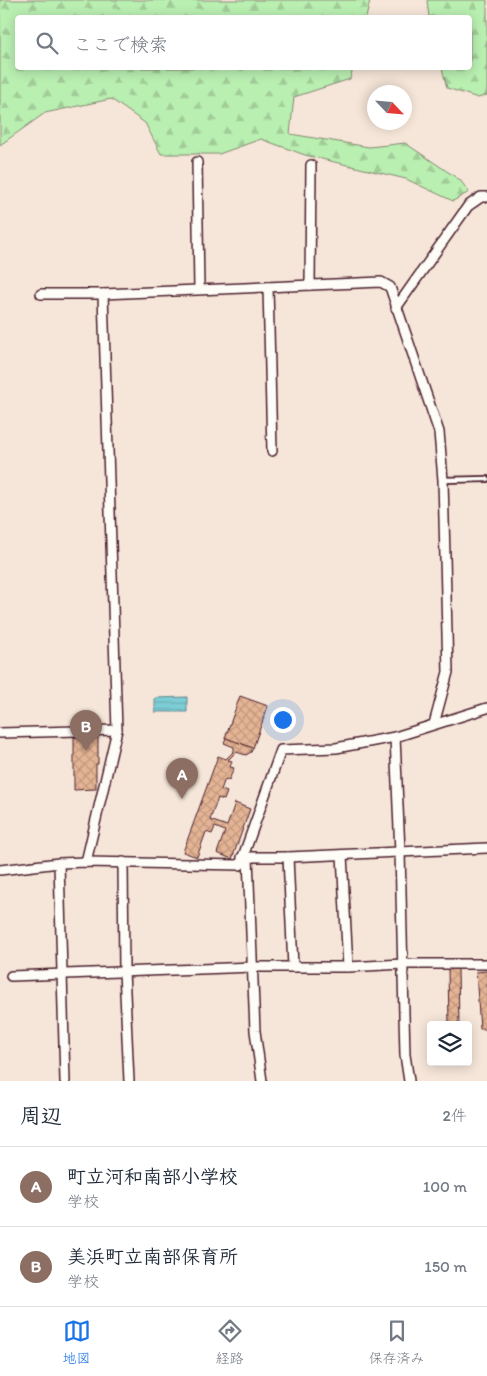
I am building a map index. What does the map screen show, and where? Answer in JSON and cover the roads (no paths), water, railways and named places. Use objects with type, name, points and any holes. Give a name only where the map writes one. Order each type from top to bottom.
[{"type":"street","points":[[197,162],[199,289]]},
{"type":"street","points":[[310,285],[311,165]]},
{"type":"street","points":[[396,308],[468,206],[481,197],[487,197]]},
{"type":"street","points":[[41,294],[103,294],[382,282],[390,287],[439,432],[443,480],[448,672],[434,724]]},
{"type":"street","points":[[268,287],[272,451]]},
{"type":"street","points":[[86,862],[117,730],[103,294]]},
{"type":"street","points":[[0,870],[59,863],[86,862],[240,865],[245,858],[281,750],[336,748],[395,737],[487,708]]},
{"type":"street","points":[[0,733],[117,730]]},
{"type":"street","points":[[395,737],[405,1055],[409,1081]]},
{"type":"street","points":[[245,858],[487,848]]},
{"type":"street","points":[[342,854],[348,967]]},
{"type":"street","points":[[288,857],[293,967]]},
{"type":"street","points":[[245,858],[254,967],[255,1031],[262,1081]]},
{"type":"street","points":[[123,862],[128,1081]]},
{"type":"street","points":[[59,863],[65,1081]]},
{"type":"street","points":[[11,976],[254,967],[487,964]]},
{"type":"lane","points":[[443,480],[487,479]]},
{"type":"water","points":[[187,697],[187,712],[155,712],[155,698]]},
{"type":"place","name":"美浜町立南部保育所","points":[[86,751]]},
{"type":"place","name":"町立河和南部小学校","points":[[182,799]]}]
